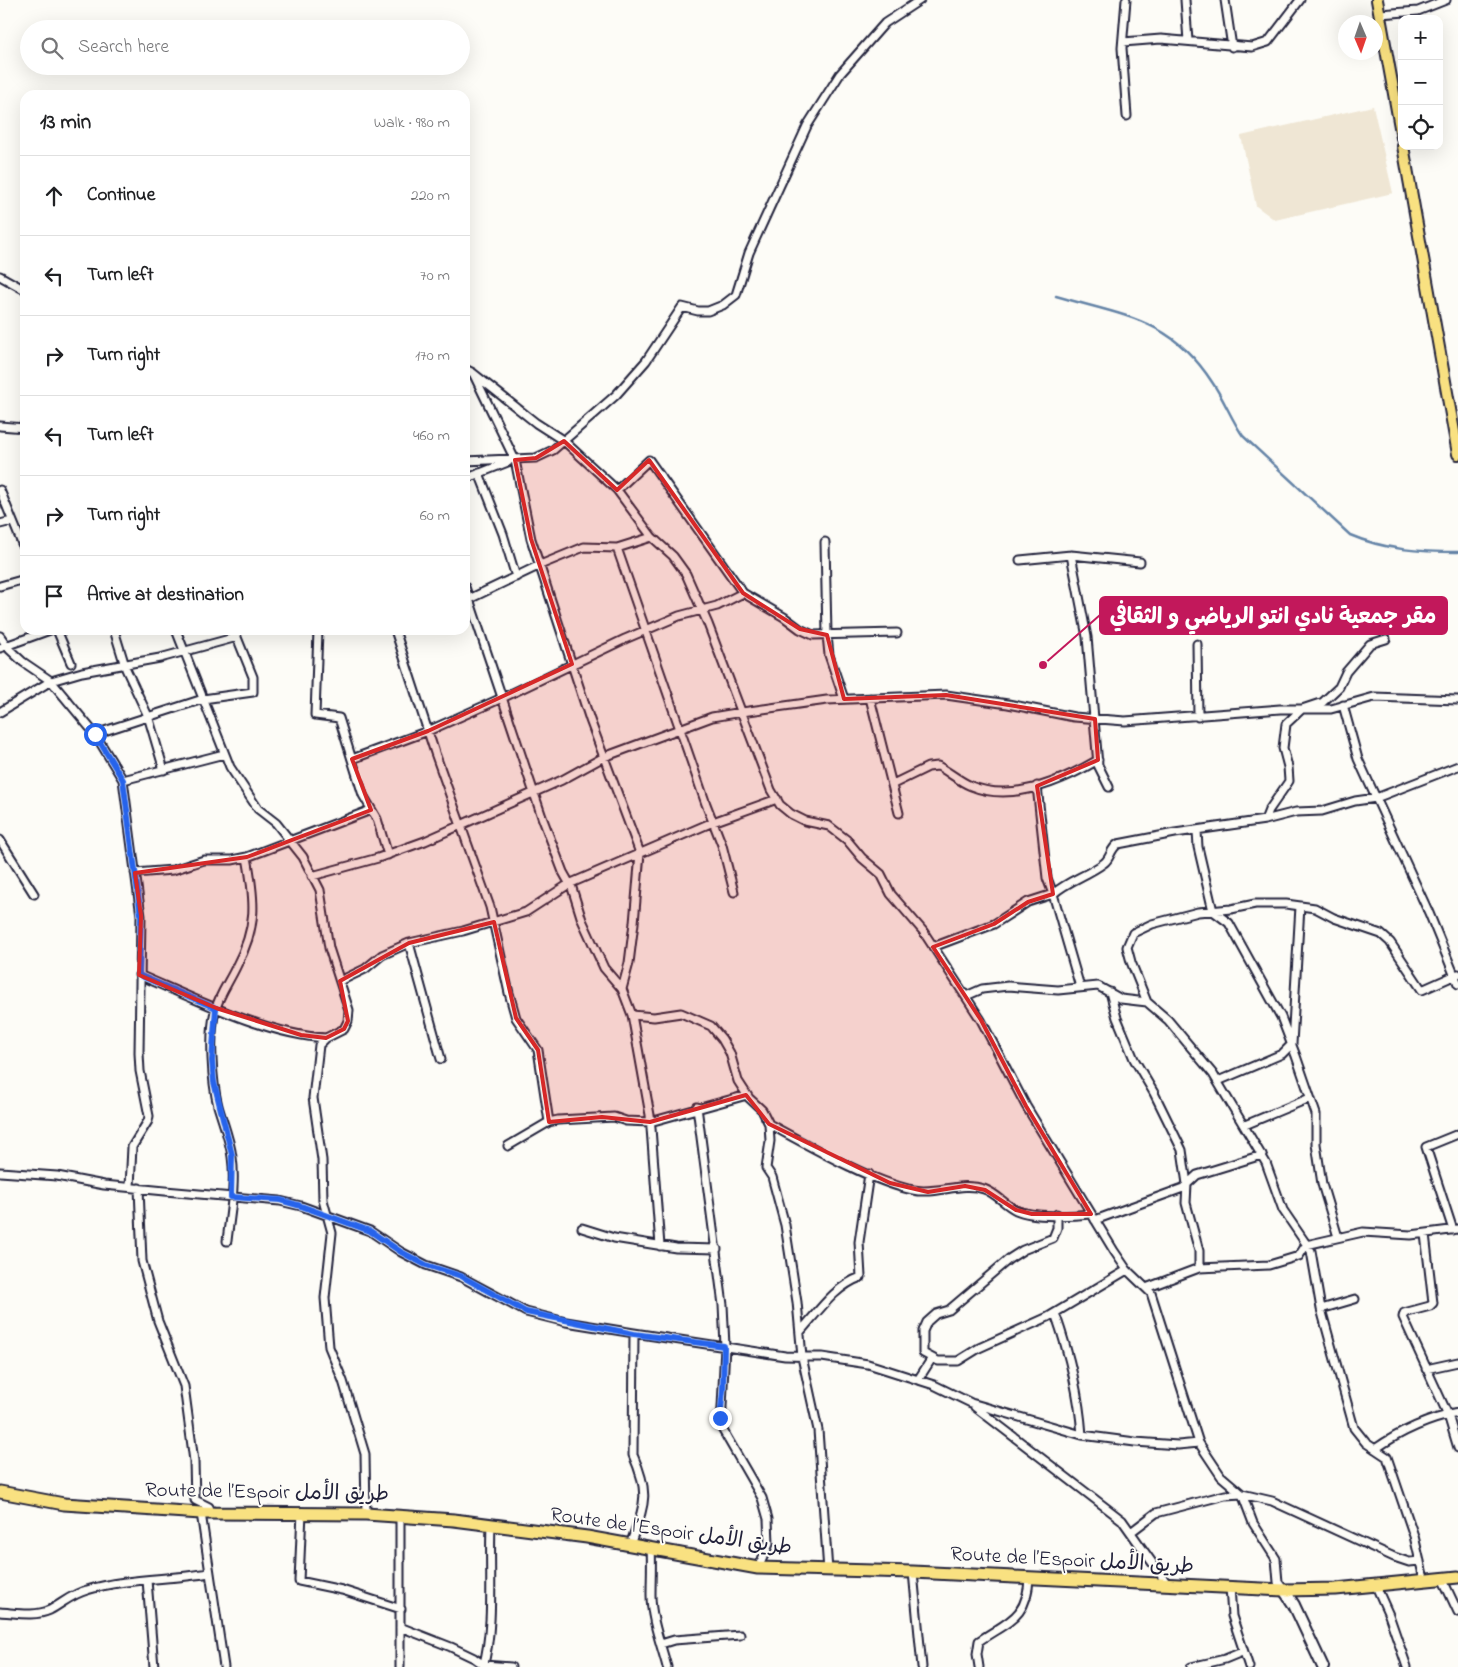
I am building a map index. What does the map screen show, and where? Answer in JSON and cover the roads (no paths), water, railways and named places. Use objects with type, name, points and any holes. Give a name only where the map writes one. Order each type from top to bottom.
[{"type":"highway","name":"Route de l’Espoir طريق الأمل","points":[[0,1492],[64,1504],[207,1513],[302,1512],[400,1515],[491,1524],[651,1548],[758,1568],[913,1572],[1284,1590],[1376,1586],[1442,1578],[1458,1578]]},
{"type":"main road","points":[[1377,0],[1398,115]]},
{"type":"main road","points":[[1404,150],[1458,454]]},
{"type":"main road","points":[[1284,1590],[1294,1605],[1323,1667]]},
{"type":"street","points":[[470,461],[536,458],[553,450],[616,395],[646,361],[682,307],[698,311],[708,311],[723,305],[736,295],[749,253],[807,126],[840,74],[885,23],[920,0]]},
{"type":"street","points":[[1126,0],[1123,42],[1127,116]]},
{"type":"street","points":[[1185,0],[1188,41]]},
{"type":"street","points":[[1225,0],[1232,47]]},
{"type":"street","points":[[1123,42],[1161,39],[1232,47],[1252,47],[1268,42],[1300,0]]},
{"type":"street","points":[[1380,14],[1418,11],[1446,0]]},
{"type":"street","points":[[0,276],[20,287]]},
{"type":"street","points":[[470,372],[536,423],[564,440],[618,490],[652,537],[686,574],[777,800],[791,814],[805,821],[829,826],[847,840],[862,858],[881,874],[892,894],[923,931],[966,996],[981,1020],[1026,1106],[1093,1217],[1127,1270],[1151,1293],[1176,1376],[1194,1422],[1199,1443],[1221,1476],[1242,1494],[1253,1523],[1276,1559],[1278,1582],[1284,1590]]},
{"type":"street","points":[[473,373],[515,460],[531,539],[604,757],[640,853],[632,939],[622,989]]},
{"type":"street","points":[[0,426],[20,428]]},
{"type":"street","points":[[470,478],[515,460]]},
{"type":"street","points":[[618,490],[649,460],[743,593],[784,617],[800,629],[813,635],[897,633]]},
{"type":"street","points":[[480,473],[503,534],[516,577]]},
{"type":"street","points":[[0,490],[20,539]]},
{"type":"street","points":[[0,524],[12,521]]},
{"type":"street","points":[[470,599],[540,565],[584,547],[617,548],[652,537]]},
{"type":"street","points":[[825,542],[829,655],[844,699]]},
{"type":"street","points":[[617,548],[722,844],[724,859],[734,892]]},
{"type":"street","points":[[1020,560],[1071,556],[1140,562]]},
{"type":"street","points":[[1071,556],[1087,637],[1098,760],[1109,787]]},
{"type":"street","points":[[0,586],[20,580]]},
{"type":"street","points":[[352,760],[428,731],[645,630],[679,616],[717,606],[743,593]]},
{"type":"street","points":[[470,608],[534,792],[582,920],[604,968],[622,989],[632,1015],[650,1122],[660,1246]]},
{"type":"street","points":[[3,646],[35,635]]},
{"type":"street","points":[[59,635],[71,663]]},
{"type":"street","points":[[116,635],[125,665],[148,716],[164,770]]},
{"type":"street","points":[[178,635],[224,754],[240,784],[258,808],[276,823],[303,856],[320,890],[330,948],[349,1010],[348,1021],[344,1029],[326,1038],[320,1045],[313,1098],[322,1160],[323,1200],[332,1233],[325,1298],[329,1347],[343,1381],[365,1454],[366,1514]]},
{"type":"street","points":[[0,712],[51,681],[82,672],[160,658],[232,635]]},
{"type":"street","points":[[95,734],[203,699],[253,692],[253,677],[235,635]]},
{"type":"street","points":[[318,635],[315,715],[339,718],[363,795],[371,810],[388,855]]},
{"type":"street","points":[[398,635],[428,731],[494,922],[516,1018],[538,1050],[549,1122]]},
{"type":"street","points":[[0,636],[3,646],[51,681],[95,734],[123,780],[141,916],[139,975],[140,1071],[149,1116],[148,1121],[132,1147],[130,1188]]},
{"type":"street","points":[[1265,820],[1269,810],[1289,781],[1288,767],[1283,748],[1286,724],[1302,709],[1323,702],[1339,687],[1346,672],[1370,644],[1386,639]]},
{"type":"street","points":[[1197,644],[1198,717]]},
{"type":"street","points":[[312,876],[388,855],[461,826],[562,780],[604,757],[712,717],[742,712],[844,699],[946,695],[1008,704],[1074,717],[1125,721],[1302,709],[1331,709],[1374,697],[1458,700]]},
{"type":"street","points":[[870,698],[899,813]]},
{"type":"street","points":[[1343,705],[1358,759],[1456,974],[1458,984]]},
{"type":"street","points":[[123,780],[224,754]]},
{"type":"street","points":[[893,784],[928,767],[938,766],[970,786],[994,792],[1036,786],[1080,770],[1098,760]]},
{"type":"street","points":[[933,947],[994,924],[1028,902],[1053,894],[1067,882],[1080,879],[1106,862],[1112,848],[1118,844],[1265,820],[1296,812],[1322,811],[1355,801],[1376,798],[1458,766]]},
{"type":"street","points":[[1036,786],[1047,878],[1080,987]]},
{"type":"street","points":[[340,981],[365,969],[382,955],[409,943],[526,912],[569,884],[713,822],[777,800]]},
{"type":"street","points":[[134,873],[173,870],[204,860],[232,860],[247,857],[289,839],[371,810]]},
{"type":"street","points":[[1197,831],[1198,847],[1213,911],[1229,923],[1281,1017],[1292,1044],[1316,1114],[1316,1144],[1322,1184],[1338,1237]]},
{"type":"street","points":[[0,840],[34,894]]},
{"type":"street","points":[[227,1241],[232,1155],[214,1082],[212,1061],[216,1008],[224,987],[236,968],[248,938],[254,916],[253,891],[247,857]]},
{"type":"street","points":[[1424,1580],[1420,1561],[1387,1457],[1366,1443],[1354,1428],[1321,1309],[1311,1251],[1283,1210],[1279,1193],[1262,1155],[1218,1081],[1168,1020],[1147,1002],[1127,947],[1133,934],[1152,924],[1198,912],[1255,904],[1300,906],[1315,908],[1334,918],[1381,934],[1390,942],[1422,990],[1456,974]]},
{"type":"street","points":[[1218,1081],[1282,1054],[1292,1044],[1300,906]]},
{"type":"street","points":[[409,943],[441,1059]]},
{"type":"street","points":[[139,975],[216,1008],[301,1035],[326,1038]]},
{"type":"street","points":[[966,996],[982,989],[1008,986],[1040,989],[1098,986],[1121,999],[1147,1002]]},
{"type":"street","points":[[1110,992],[1117,1018],[1134,1059],[1154,1093],[1182,1150],[1187,1184],[1186,1203],[1199,1251],[1199,1268]]},
{"type":"street","points":[[632,1015],[654,1017],[681,1013],[710,1026],[722,1039],[730,1053],[738,1080],[747,1095],[762,1110],[769,1124],[770,1141],[766,1168],[772,1177],[785,1225],[802,1357],[818,1430],[828,1571]]},
{"type":"street","points":[[508,1146],[549,1122],[602,1117],[650,1122],[697,1107],[747,1095]]},
{"type":"street","points":[[1245,1125],[1310,1098]]},
{"type":"street","points":[[697,1107],[724,1305],[720,1427],[752,1478],[762,1498],[768,1519],[769,1544],[758,1568]]},
{"type":"street","points":[[769,1124],[869,1174],[912,1190],[928,1192],[966,1186],[985,1190],[1016,1210],[1032,1214],[1093,1217],[1183,1188],[1197,1175],[1262,1155]]},
{"type":"street","points":[[1146,1288],[1199,1268],[1269,1265],[1299,1256],[1306,1244],[1363,1232],[1425,1234],[1455,1230],[1426,1147],[1458,1134]]},
{"type":"street","points":[[0,1172],[57,1176],[130,1188],[280,1200],[370,1231],[426,1265],[461,1276],[526,1312],[634,1334],[868,1364],[918,1380],[971,1403],[1082,1435],[1178,1445],[1199,1443]]},
{"type":"street","points":[[800,1332],[838,1291],[849,1282],[861,1277],[859,1242],[869,1174]]},
{"type":"street","points":[[139,1188],[142,1261],[158,1321],[184,1386],[194,1461],[195,1500],[209,1507],[207,1513],[209,1573],[224,1667]]},
{"type":"street","points":[[1057,1214],[1057,1228],[1053,1238],[1023,1250],[1008,1259],[986,1276],[949,1310],[936,1314],[927,1322],[923,1331],[923,1353],[938,1361],[958,1361],[979,1348],[1054,1313],[1127,1270]]},
{"type":"street","points":[[582,1228],[614,1238],[660,1246],[717,1250]]},
{"type":"street","points":[[1425,1234],[1432,1303],[1430,1306],[1404,1313],[1403,1316],[1448,1415],[1458,1448]]},
{"type":"street","points":[[1321,1309],[1355,1299]]},
{"type":"street","points":[[1054,1313],[1066,1346],[1078,1396],[1082,1435]]},
{"type":"street","points":[[630,1545],[646,1495],[641,1473],[633,1455],[634,1334]]},
{"type":"street","points":[[918,1380],[932,1358]]},
{"type":"street","points":[[1426,1369],[1458,1362]]},
{"type":"street","points":[[971,1403],[1068,1479],[1099,1500],[1122,1520],[1168,1585]]},
{"type":"street","points":[[1375,1449],[1402,1431],[1434,1418],[1458,1413]]},
{"type":"street","points":[[1131,1532],[1156,1513],[1225,1495],[1242,1494],[1272,1501],[1394,1557],[1409,1562],[1420,1561]]},
{"type":"street","points":[[302,1512],[299,1581],[342,1590],[401,1609]]},
{"type":"street","points":[[400,1515],[400,1667]]},
{"type":"street","points":[[483,1666],[490,1622],[491,1524]]},
{"type":"street","points":[[651,1548],[653,1574],[651,1595],[667,1667]]},
{"type":"street","points":[[913,1572],[922,1667]]},
{"type":"street","points":[[0,1612],[35,1614],[49,1610],[66,1597],[87,1590],[209,1573]]},
{"type":"street","points":[[980,1667],[977,1654],[980,1641],[1013,1620],[1029,1593],[1029,1577]]},
{"type":"street","points":[[1442,1578],[1458,1612]]},
{"type":"street","points":[[148,1580],[154,1667]]},
{"type":"street","points":[[1376,1586],[1389,1615],[1407,1667]]},
{"type":"street","points":[[1230,1587],[1232,1616],[1248,1667]]},
{"type":"street","points":[[400,1627],[474,1658],[483,1666],[510,1667]]},
{"type":"street","points":[[661,1644],[674,1640],[740,1635]]},
{"type":"street","points":[[1193,1667],[1225,1659],[1242,1652]]},
{"type":"waterway","points":[[1056,296],[1144,322],[1180,344],[1212,382],[1243,436],[1350,535],[1390,547],[1458,552]]},
{"type":"place","name":"مقر جمعية نادي انتو الرياضي و الثقافي","points":[[1043,665]]}]
